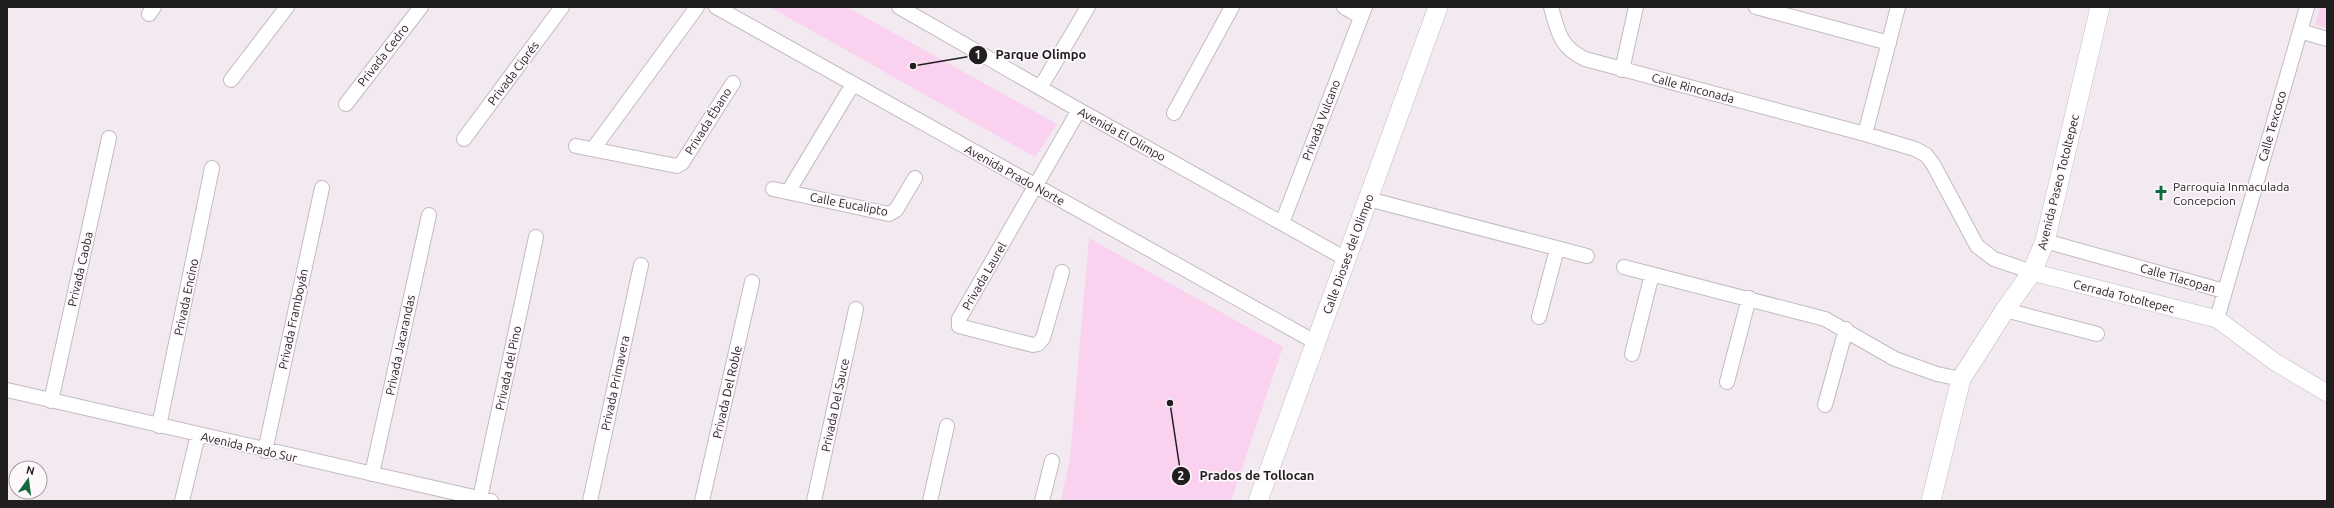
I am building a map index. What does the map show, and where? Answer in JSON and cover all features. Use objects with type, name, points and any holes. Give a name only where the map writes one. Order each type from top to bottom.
[{"type":"main road","name":"Calle Dioses del Olimpo","points":[[1258,501],[1438,7]]},
{"type":"main road","name":"Avenida Paseo Totoltepec","points":[[1930,501],[1961,379],[2005,310],[2032,272],[2045,241],[2100,7]]},
{"type":"street","points":[[231,80],[287,7]]},
{"type":"street","name":"Privada Cedro","points":[[346,104],[421,7]]},
{"type":"street","name":"Privada Ciprés","points":[[464,139],[562,7]]},
{"type":"street","points":[[593,150],[696,7]]},
{"type":"street","name":"Avenida Prado Norte","points":[[716,7],[1315,342]]},
{"type":"street","name":"Avenida El Olimpo","points":[[899,7],[1079,110],[1346,259]]},
{"type":"street","points":[[1040,88],[1088,7]]},
{"type":"street","points":[[1174,113],[1232,7]]},
{"type":"street","name":"Privada Vulcano","points":[[1282,223],[1363,12],[1344,7]]},
{"type":"street","name":"Calle Rinconada","points":[[1550,7],[1564,45],[1573,54],[1585,59],[1865,134],[1915,149],[1926,155],[1933,164],[1977,246],[1994,259],[2032,272]]},
{"type":"street","points":[[1622,70],[1636,7]]},
{"type":"street","points":[[1756,7],[1889,43]]},
{"type":"street","points":[[1865,134],[1898,7]]},
{"type":"street","name":"Calle Texcoco","points":[[2224,291],[2307,7]]},
{"type":"street","points":[[2300,31],[2327,39]]},
{"type":"street","name":"Privada Ébano","points":[[576,146],[677,166],[682,162],[733,83]]},
{"type":"street","points":[[788,192],[853,84]]},
{"type":"street","name":"Privada Laurel","points":[[1062,272],[1043,338],[1038,344],[1033,345],[959,326],[959,319],[1079,110]]},
{"type":"street","name":"Privada Caoba","points":[[51,401],[109,138]]},
{"type":"street","name":"Privada Encino","points":[[159,426],[212,168]]},
{"type":"street","name":"Calle Eucalipto","points":[[773,189],[889,214],[896,210],[915,178]]},
{"type":"street","name":"Privada Framboyán","points":[[265,451],[322,188]]},
{"type":"street","points":[[1368,199],[1587,256]]},
{"type":"street","name":"Privada Jacarandas","points":[[372,474],[429,215]]},
{"type":"street","name":"Privada del Pino","points":[[485,500],[536,237]]},
{"type":"street","name":"Calle Tlacopan","points":[[2045,241],[2224,291],[2216,319]]},
{"type":"street","points":[[1540,317],[1557,249]]},
{"type":"street","name":"Privada Primavera","points":[[590,501],[641,265]]},
{"type":"street","points":[[1624,267],[1825,319],[1846,329],[1895,359],[1937,374],[1961,379]]},
{"type":"street","name":"Cerrada Totoltepec","points":[[2032,272],[2216,319]]},
{"type":"street","points":[[1632,354],[1652,274]]},
{"type":"street","name":"Privada Del Roble","points":[[702,501],[752,282]]},
{"type":"street","points":[[1727,382],[1748,298]]},
{"type":"street","name":"Privada Del Sauce","points":[[814,501],[856,309]]},
{"type":"street","points":[[2005,310],[2097,334]]},
{"type":"street","points":[[2216,319],[2275,362],[2327,393]]},
{"type":"street","points":[[1825,405],[1846,329]]},
{"type":"street","name":"Avenida Prado Sur","points":[[7,390],[265,451],[485,500]]},
{"type":"street","points":[[930,501],[947,426]]},
{"type":"street","points":[[182,501],[198,435]]},
{"type":"street","points":[[1042,501],[1052,461]]},
{"type":"shaded area","points":[[770,7],[847,7],[1057,124],[1035,157]]},
{"type":"shaded area","points":[[2320,7],[2327,7],[2327,28],[2315,25]]},
{"type":"shaded area","points":[[1089,238],[1283,347],[1231,501],[1061,501],[1070,458]]},
{"type":"place","name":"Parque Olimpo","points":[[913,66]]},
{"type":"place","name":"Parroquia Inmaculada Concepcion","points":[[2161,193]]},
{"type":"place","name":"Prados de Tollocan","points":[[1170,403]]}]
